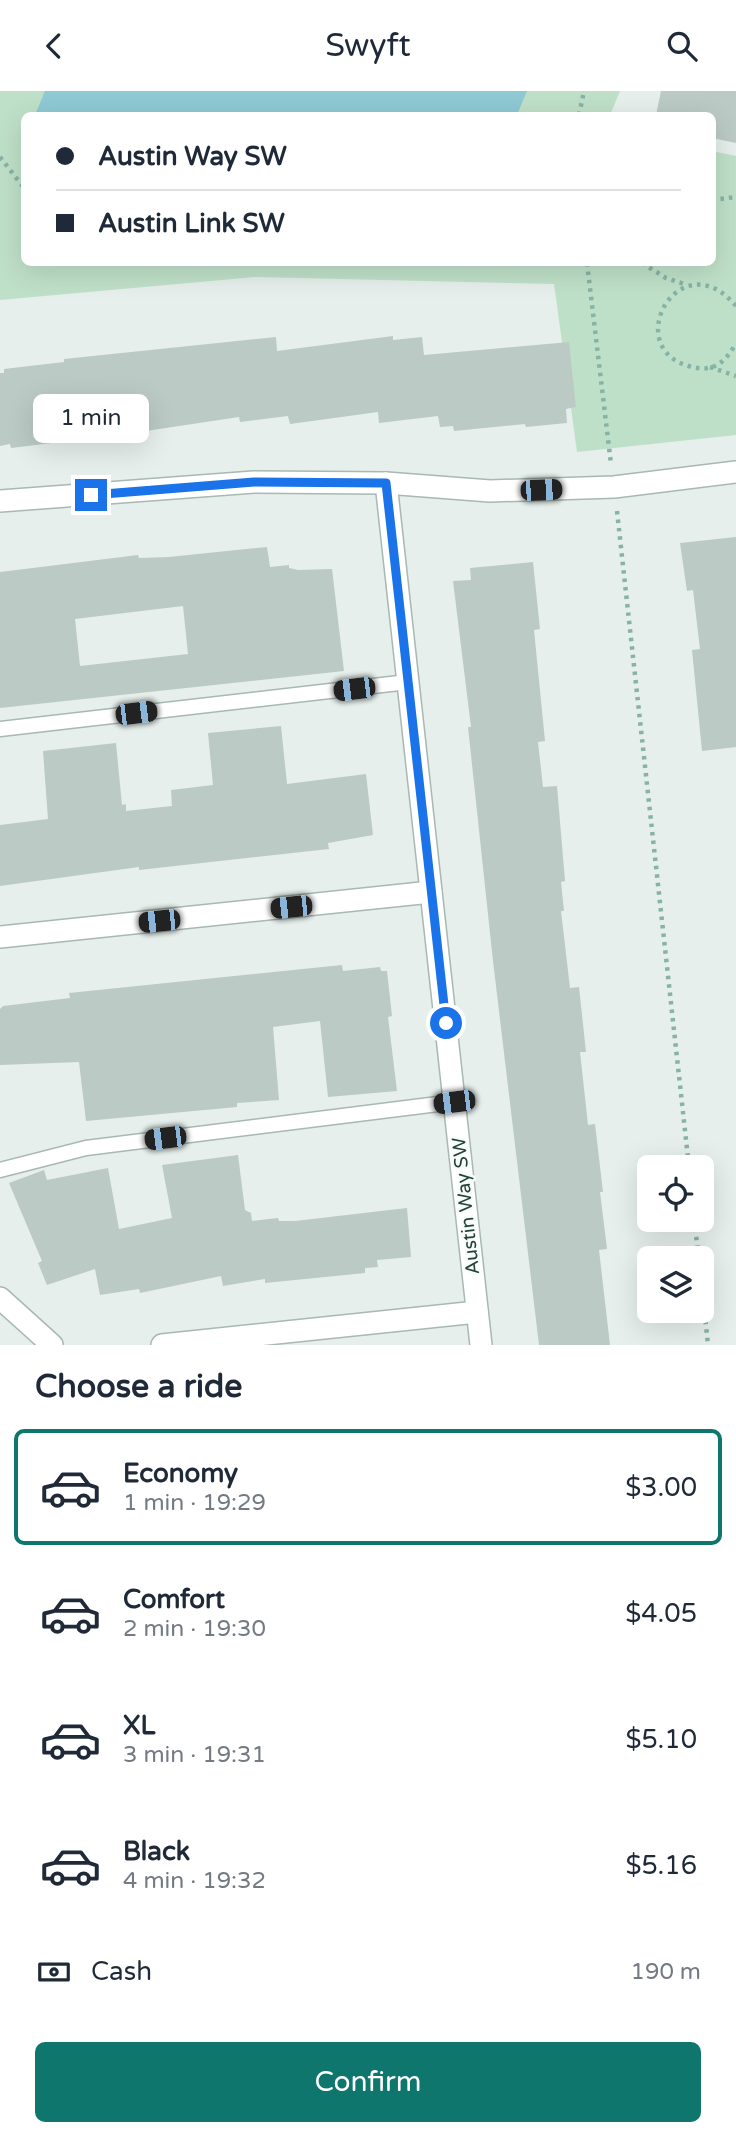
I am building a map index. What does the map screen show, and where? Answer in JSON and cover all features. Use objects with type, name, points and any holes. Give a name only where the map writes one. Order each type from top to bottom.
[{"type":"street","points":[[0,501],[254,482],[386,483],[490,491],[614,487],[736,472]]},
{"type":"street","name":"Austin Way SW","points":[[386,483],[481,1345]]},
{"type":"street","points":[[0,937],[431,892]]},
{"type":"street","points":[[0,1298],[52,1345]]},
{"type":"street","points":[[162,1345],[477,1312]]},
{"type":"lane","points":[[0,729],[408,683]]},
{"type":"lane","points":[[0,1170],[86,1148],[454,1102]]},
{"type":"path","points":[[580,112],[584,91]]},
{"type":"path","points":[[0,157],[21,184]]},
{"type":"path","points":[[716,200],[736,197]]},
{"type":"path","points":[[587,266],[688,1155]]},
{"type":"path","points":[[647,266],[666,278],[691,286],[718,289],[736,306]]},
{"type":"path","points":[[691,286],[667,298],[658,325],[659,339],[677,362],[709,367],[736,376]]},
{"type":"path","points":[[709,367],[729,357],[736,343]]},
{"type":"path","points":[[706,1323],[708,1345]]},
{"type":"green space","points":[[0,91],[620,91],[611,112],[21,112],[21,266],[716,266],[716,152],[736,156],[736,435],[577,452],[554,284],[255,277],[0,300]]},
{"type":"water","points":[[45,91],[527,91],[518,112],[36,112]]},
{"type":"building","points":[[661,91],[736,91],[736,143],[716,139],[716,112],[657,112]]},
{"type":"building","points":[[393,336],[393,340],[422,337],[424,355],[569,342],[576,407],[566,409],[567,423],[526,427],[525,424],[454,431],[453,426],[440,427],[438,416],[379,423],[378,412],[290,424],[288,416],[240,422],[239,417],[11,448],[10,444],[0,446],[0,373],[4,373],[4,369],[64,362],[64,359],[276,337],[277,351]]},
{"type":"building","points":[[736,537],[736,747],[702,751],[692,650],[700,649],[693,590],[687,591],[680,543]]},
{"type":"building","points":[[267,547],[270,567],[289,565],[289,568],[298,570],[332,569],[344,671],[0,708],[0,572],[138,555],[139,558]],"holes":[[[183,606],[188,654],[80,666],[75,619]]]},
{"type":"building","points":[[533,562],[540,629],[534,630],[545,741],[538,742],[543,787],[557,786],[565,881],[561,882],[564,911],[561,911],[570,988],[579,987],[586,1052],[580,1052],[588,1125],[595,1124],[603,1192],[600,1192],[607,1249],[599,1250],[610,1345],[539,1345],[493,961],[468,727],[471,727],[453,581],[471,580],[470,568]]},
{"type":"building","points":[[281,726],[287,784],[366,774],[373,835],[328,843],[329,849],[139,870],[139,867],[0,886],[0,825],[48,819],[43,751],[116,743],[122,805],[126,804],[126,811],[172,806],[171,790],[213,785],[208,733]]},
{"type":"building","points":[[342,965],[343,971],[380,967],[381,971],[387,971],[392,1016],[388,1017],[397,1091],[328,1097],[320,1021],[273,1027],[279,1100],[237,1103],[237,1107],[86,1121],[79,1062],[0,1065],[0,1009],[3,1006],[70,998],[69,993]]},
{"type":"building","points":[[238,1155],[245,1210],[251,1213],[252,1221],[278,1218],[279,1221],[295,1221],[407,1208],[411,1257],[377,1260],[378,1267],[365,1268],[365,1273],[265,1283],[265,1279],[223,1286],[221,1276],[140,1293],[139,1289],[100,1295],[95,1269],[47,1285],[38,1263],[42,1261],[9,1183],[44,1170],[47,1180],[108,1168],[119,1229],[172,1218],[162,1165]]},
{"type":"route","points":[[91,495],[254,482],[386,483],[446,1023]]}]
